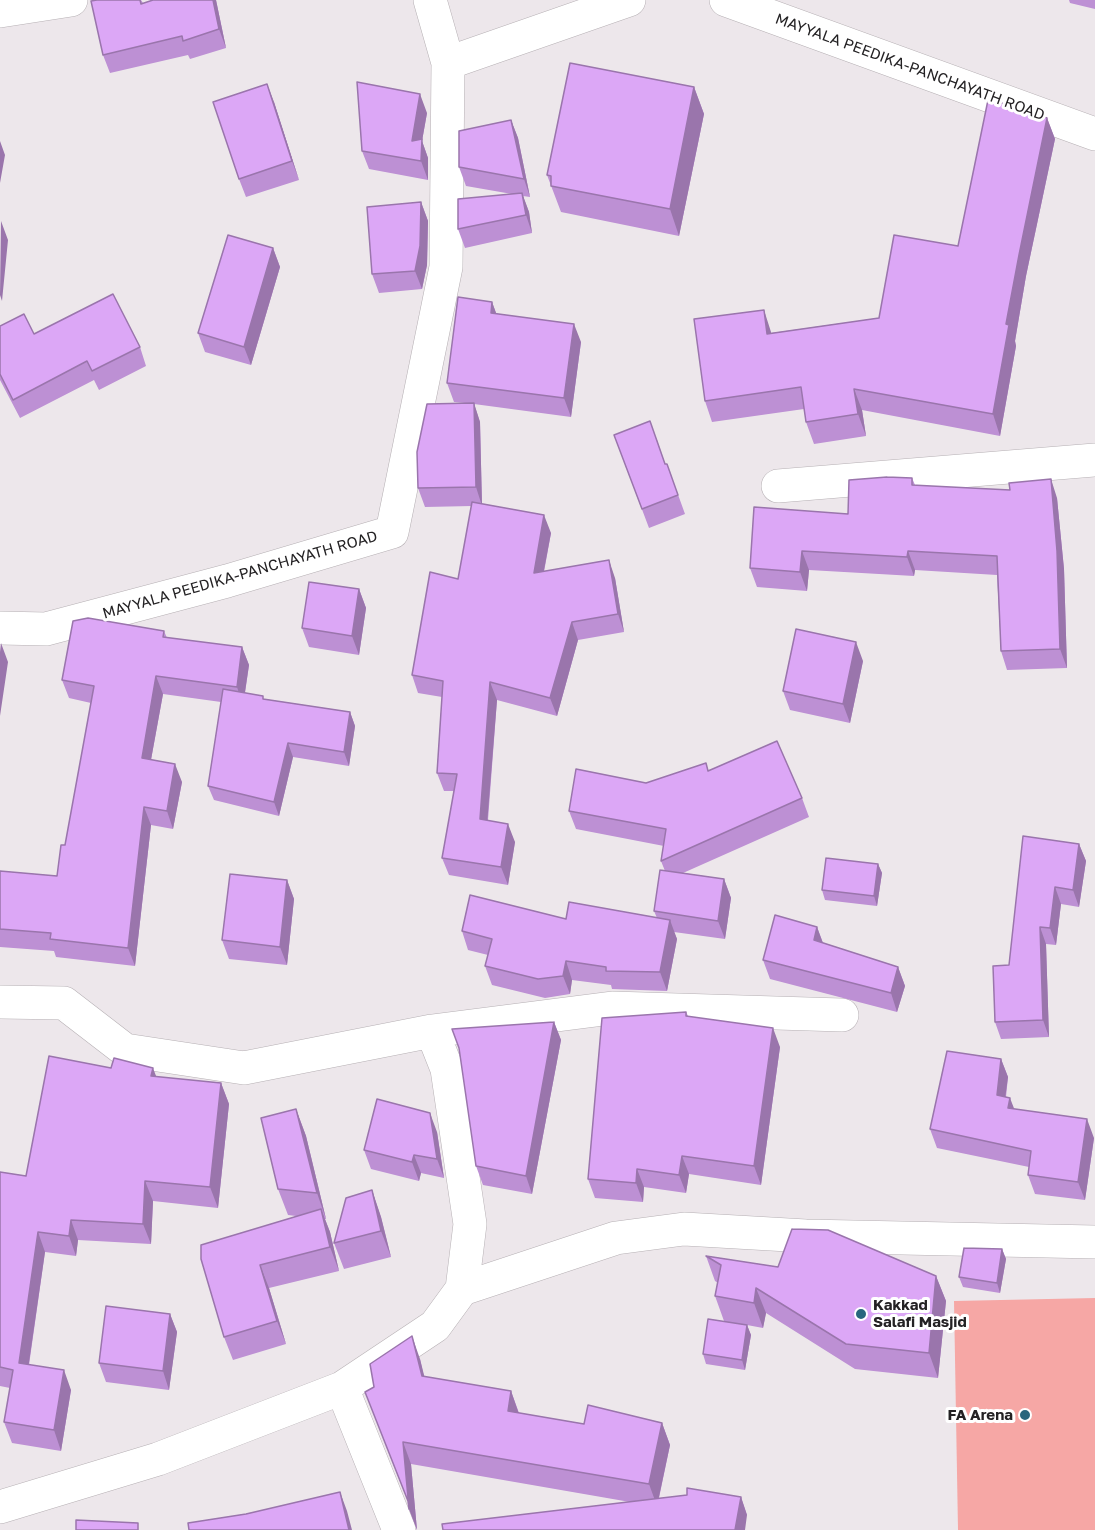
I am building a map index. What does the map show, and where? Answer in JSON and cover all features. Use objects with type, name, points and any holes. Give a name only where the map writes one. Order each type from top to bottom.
[{"type":"street","points":[[0,11],[71,0]]},
{"type":"street","points":[[430,0],[448,63],[629,0]]},
{"type":"street","name":"MAYYALA PEEDIKA-PANCHAYATH ROAD","points":[[726,0],[1095,134]]},
{"type":"street","name":"MAYYALA PEEDIKA-PANCHAYATH ROAD","points":[[0,628],[46,629],[227,581],[392,532],[446,267],[448,63]]},
{"type":"street","points":[[778,486],[1095,460]]},
{"type":"street","points":[[0,1002],[64,1003],[125,1050],[244,1068],[432,1031],[612,1008],[842,1015]]},
{"type":"street","points":[[0,1507],[158,1458],[342,1388],[435,1326],[462,1289],[470,1224],[447,1069],[432,1031]]},
{"type":"street","points":[[462,1289],[616,1238],[684,1229],[806,1236],[1095,1242]]},
{"type":"street","points":[[342,1388],[399,1530]]},
{"type":"shaded area","name":"FA Arena","points":[[1095,1298],[1095,1530],[958,1530],[954,1301]]},
{"type":"building","points":[[140,0],[141,4],[153,0],[213,0],[219,29],[183,41],[182,36],[103,55],[91,1]]},
{"type":"building","points":[[570,63],[694,87],[670,209],[551,186],[551,176],[547,175]]},
{"type":"building","points":[[357,82],[420,94],[412,141],[422,139],[421,161],[362,151]]},
{"type":"building","points":[[267,84],[292,161],[239,179],[213,102]]},
{"type":"building","points":[[988,100],[1047,118],[1006,324],[1009,325],[993,414],[854,389],[858,414],[806,422],[801,387],[705,401],[694,319],[764,310],[767,334],[879,318],[894,235],[958,246]]},
{"type":"building","points":[[511,120],[524,179],[459,167],[459,131]]},
{"type":"building","points":[[522,193],[526,215],[458,229],[458,199]]},
{"type":"building","points":[[421,202],[420,246],[415,271],[372,274],[367,207]]},
{"type":"building","points":[[228,235],[273,248],[244,347],[198,333]]},
{"type":"building","points":[[113,294],[140,347],[92,371],[87,361],[13,400],[0,374],[0,326],[24,314],[34,334]]},
{"type":"building","points":[[458,297],[492,302],[491,313],[574,324],[564,398],[447,383]]},
{"type":"building","points":[[474,403],[476,487],[418,488],[417,452],[427,404]]},
{"type":"building","points":[[650,421],[678,495],[642,509],[614,435]]},
{"type":"building","points":[[912,478],[912,485],[1010,490],[1009,483],[1051,479],[1057,551],[1060,649],[1001,651],[997,556],[908,551],[907,557],[802,551],[800,572],[750,568],[754,507],[848,514],[849,480]]},
{"type":"building","points":[[472,502],[544,515],[534,573],[609,560],[618,614],[572,622],[550,698],[490,682],[480,819],[508,824],[501,867],[442,858],[457,774],[437,773],[443,681],[412,675],[430,572],[458,579]]},
{"type":"building","points":[[309,582],[359,589],[352,636],[302,628]]},
{"type":"building","points":[[88,618],[164,631],[163,637],[242,647],[237,687],[156,676],[142,758],[175,764],[167,811],[144,807],[128,948],[50,939],[51,933],[0,929],[0,871],[57,876],[61,845],[65,845],[94,686],[62,680],[73,621]]},
{"type":"building","points":[[796,629],[856,642],[843,704],[783,691]]},
{"type":"building","points":[[223,689],[263,696],[263,699],[350,712],[344,752],[288,743],[274,802],[208,786]]},
{"type":"building","points":[[777,741],[802,798],[661,861],[666,829],[569,811],[576,769],[646,783],[706,763],[708,771]]},
{"type":"building","points":[[1023,836],[1079,844],[1073,890],[1055,887],[1050,928],[1040,927],[1043,1020],[995,1022],[993,966],[1009,965]]},
{"type":"building","points":[[826,858],[878,864],[874,896],[822,890]]},
{"type":"building","points":[[660,870],[724,879],[718,921],[654,911]]},
{"type":"building","points":[[230,874],[287,880],[280,947],[222,940]]},
{"type":"building","points":[[470,895],[566,919],[569,902],[670,920],[660,972],[606,971],[606,967],[566,961],[563,976],[538,979],[485,966],[492,939],[462,931]]},
{"type":"building","points":[[775,915],[817,927],[814,940],[898,967],[891,993],[763,960]]},
{"type":"building","points":[[686,1012],[686,1016],[773,1028],[754,1166],[682,1156],[679,1175],[637,1169],[636,1183],[588,1179],[602,1018]]},
{"type":"building","points":[[554,1022],[526,1176],[476,1166],[459,1048],[452,1029]]},
{"type":"building","points":[[947,1051],[1001,1059],[997,1095],[1010,1098],[1008,1108],[1087,1119],[1078,1182],[1028,1175],[1031,1151],[930,1129]]},
{"type":"building","points":[[49,1056],[111,1068],[114,1058],[153,1068],[151,1076],[221,1083],[210,1187],[145,1181],[143,1224],[71,1220],[69,1236],[38,1232],[19,1363],[64,1370],[54,1430],[4,1422],[13,1370],[0,1367],[0,1172],[26,1176]]},
{"type":"building","points":[[377,1099],[430,1113],[437,1159],[414,1155],[412,1162],[364,1150]]},
{"type":"building","points":[[296,1109],[317,1193],[278,1189],[261,1118]]},
{"type":"building","points":[[372,1190],[381,1231],[334,1243],[346,1198]]},
{"type":"building","points":[[321,1209],[330,1247],[260,1265],[277,1321],[224,1337],[201,1259],[201,1245]]},
{"type":"building","name":"Kakkad Salafi Masjid","points":[[792,1229],[828,1230],[936,1276],[929,1353],[846,1344],[756,1288],[754,1303],[715,1296],[721,1265],[706,1256],[778,1267]]},
{"type":"building","points":[[964,1248],[1002,1249],[997,1283],[959,1277]]},
{"type":"building","points":[[106,1306],[170,1314],[163,1371],[99,1363]]},
{"type":"building","points":[[708,1319],[747,1325],[742,1360],[703,1354]]},
{"type":"building","points":[[412,1336],[422,1376],[511,1391],[508,1411],[584,1424],[588,1405],[662,1423],[649,1484],[403,1442],[409,1509],[408,1501],[365,1392],[374,1387],[370,1364]]},
{"type":"building","points":[[687,1488],[741,1497],[735,1530],[443,1530],[442,1524],[687,1495]]},
{"type":"building","points":[[340,1492],[349,1530],[189,1530],[188,1523],[246,1514]]},
{"type":"building","points":[[76,1520],[138,1523],[138,1530],[76,1530]]},
{"type":"place","name":"Kakkad Salafi Masjid","points":[[861,1314]]},
{"type":"place","name":"FA Arena","points":[[1025,1415]]}]
